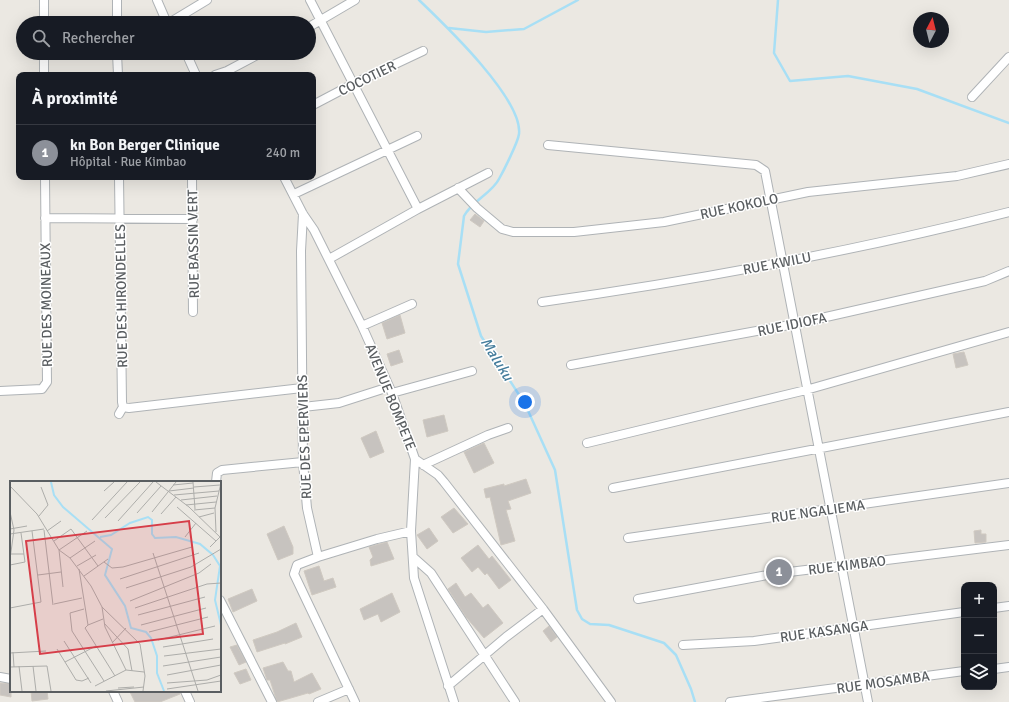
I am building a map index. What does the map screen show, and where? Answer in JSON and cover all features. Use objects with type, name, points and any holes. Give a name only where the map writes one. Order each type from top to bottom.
[{"type":"street","points":[[44,0],[44,16]]},
{"type":"street","points":[[117,0],[117,16]]},
{"type":"street","points":[[157,0],[165,16]]},
{"type":"street","points":[[180,16],[208,0]]},
{"type":"street","points":[[310,0],[418,209]]},
{"type":"street","points":[[316,24],[355,0]]},
{"type":"street","name":"COCOTIER","points":[[316,103],[423,51]]},
{"type":"street","points":[[972,97],[1009,57]]},
{"type":"street","points":[[44,60],[44,72]]},
{"type":"street","points":[[117,60],[118,72]]},
{"type":"street","points":[[189,60],[195,72]]},
{"type":"street","points":[[225,72],[248,60]]},
{"type":"street","points":[[294,194],[417,136]]},
{"type":"street","points":[[548,145],[756,165],[765,171],[772,199],[806,390],[819,448],[840,566],[868,702]]},
{"type":"street","name":"RUE KOKOLO","points":[[458,188],[474,205],[502,229],[508,231],[574,232],[664,222],[808,192],[957,176],[1009,164]]},
{"type":"street","points":[[329,259],[418,209],[488,173]]},
{"type":"street","name":"RUE DES MOINEAUX","points":[[0,391],[42,389],[47,382],[45,180]]},
{"type":"street","name":"RUE DES HIRONDELLES","points":[[119,180],[121,410],[302,388]]},
{"type":"street","name":"RUE BASSIN VERT","points":[[192,180],[193,312]]},
{"type":"street","name":"AVENUE BOMPETE","points":[[286,180],[303,214],[311,224],[362,326],[390,390],[415,459],[411,531],[416,587],[454,702]]},
{"type":"street","name":"RUE KWILU","points":[[542,302],[659,285],[783,262],[908,237],[1009,212]]},
{"type":"street","name":"RUE DES EPERVIERS","points":[[303,214],[301,251],[303,462],[307,508],[318,557]]},
{"type":"street","points":[[45,218],[193,219]]},
{"type":"street","name":"RUE IDIOFA","points":[[571,365],[795,324],[986,281],[1009,270]]},
{"type":"street","points":[[362,326],[412,304]]},
{"type":"street","points":[[587,443],[806,390],[1009,332]]},
{"type":"street","points":[[303,406],[339,404],[390,390],[472,371]]},
{"type":"street","points":[[613,488],[1009,412]]},
{"type":"street","points":[[424,465],[488,435],[508,428]]},
{"type":"street","points":[[415,459],[444,482],[544,609],[611,702]]},
{"type":"street","points":[[217,479],[219,471],[222,470],[303,462]]},
{"type":"street","name":"RUE NGALIEMA","points":[[628,538],[1009,483]]},
{"type":"street","points":[[355,702],[294,574],[298,565],[318,557],[377,539],[411,531]]},
{"type":"street","name":"RUE KIMBAO","points":[[638,599],[763,576],[1009,545]]},
{"type":"street","points":[[413,558],[431,573],[515,702]]},
{"type":"street","points":[[221,602],[272,702]]},
{"type":"street","points":[[997,608],[1009,606]]},
{"type":"street","points":[[448,686],[506,637],[544,609]]},
{"type":"street","name":"RUE KASANGA","points":[[683,645],[754,641],[852,626],[961,612]]},
{"type":"street","points":[[997,669],[1009,667]]},
{"type":"street","name":"RUE MOSAMBA","points":[[730,702],[961,671]]},
{"type":"street","points":[[0,678],[10,679]]},
{"type":"street","points":[[318,702],[349,689]]},
{"type":"street","points":[[113,692],[118,702]]},
{"type":"street","points":[[185,692],[190,702]]},
{"type":"building","points":[[475,214],[484,221],[480,227],[470,220]]},
{"type":"building","points":[[400,315],[405,333],[387,339],[382,323]]},
{"type":"building","points":[[399,350],[403,362],[391,366],[387,354]]},
{"type":"building","points":[[964,352],[968,365],[956,368],[953,354]]},
{"type":"building","points":[[444,415],[448,431],[427,437],[423,420]]},
{"type":"building","points":[[376,431],[384,452],[370,458],[361,438]]},
{"type":"building","points":[[484,443],[494,463],[474,473],[464,452]]},
{"type":"building","points":[[526,479],[531,493],[508,501],[511,509],[506,510],[515,541],[501,545],[490,497],[486,498],[484,489],[504,484],[504,486]]},
{"type":"building","points":[[454,508],[468,524],[453,533],[441,517]]},
{"type":"building","points":[[284,526],[293,547],[293,554],[278,560],[267,534]]},
{"type":"building","points":[[429,528],[438,541],[427,549],[417,535]]},
{"type":"building","points":[[981,530],[981,534],[986,534],[986,542],[975,543],[974,531]]},
{"type":"building","points":[[387,542],[394,559],[371,566],[370,560],[373,557],[369,547]]},
{"type":"building","points":[[478,545],[489,559],[492,556],[511,580],[499,589],[487,573],[485,575],[478,567],[472,572],[461,558]]},
{"type":"building","points":[[319,566],[324,581],[333,578],[336,587],[312,595],[304,571]]},
{"type":"building","points":[[456,583],[465,597],[471,593],[483,608],[488,604],[503,623],[484,638],[466,617],[448,589]]},
{"type":"building","points":[[252,589],[257,601],[233,612],[228,599]]},
{"type":"building","points":[[392,593],[400,612],[381,622],[378,614],[364,620],[360,609]]},
{"type":"building","points":[[296,623],[302,637],[285,644],[257,652],[253,640],[277,632]]},
{"type":"building","points":[[549,626],[557,637],[551,642],[543,631]]},
{"type":"building","points":[[237,645],[246,662],[239,665],[230,647]]},
{"type":"building","points":[[283,662],[288,671],[291,671],[294,682],[312,673],[321,689],[309,694],[308,693],[277,702],[270,680],[267,680],[263,668]]},
{"type":"building","points":[[246,669],[251,680],[240,684],[234,673]]},
{"type":"building","points":[[0,683],[10,684],[11,697],[0,695]]},
{"type":"building","points":[[31,692],[47,692],[48,699],[32,701]]},
{"type":"building","points":[[130,692],[180,692],[180,694],[160,702],[135,702]]},
{"type":"waterway","name":"Maluku","points":[[419,0],[446,26],[480,63],[509,102],[517,119],[519,134],[518,138],[499,179],[492,189],[472,206],[464,216],[458,264],[481,336],[525,404],[555,470],[577,610],[582,619],[590,624],[609,625],[664,643],[676,655],[695,702]]},
{"type":"waterway","points":[[449,28],[486,32],[524,29],[578,0]]},
{"type":"waterway","points":[[778,0],[774,53],[790,81],[848,76],[917,89],[1009,123]]},
{"type":"place","name":"kn Bon Berger Clinique","points":[[779,572]]}]
